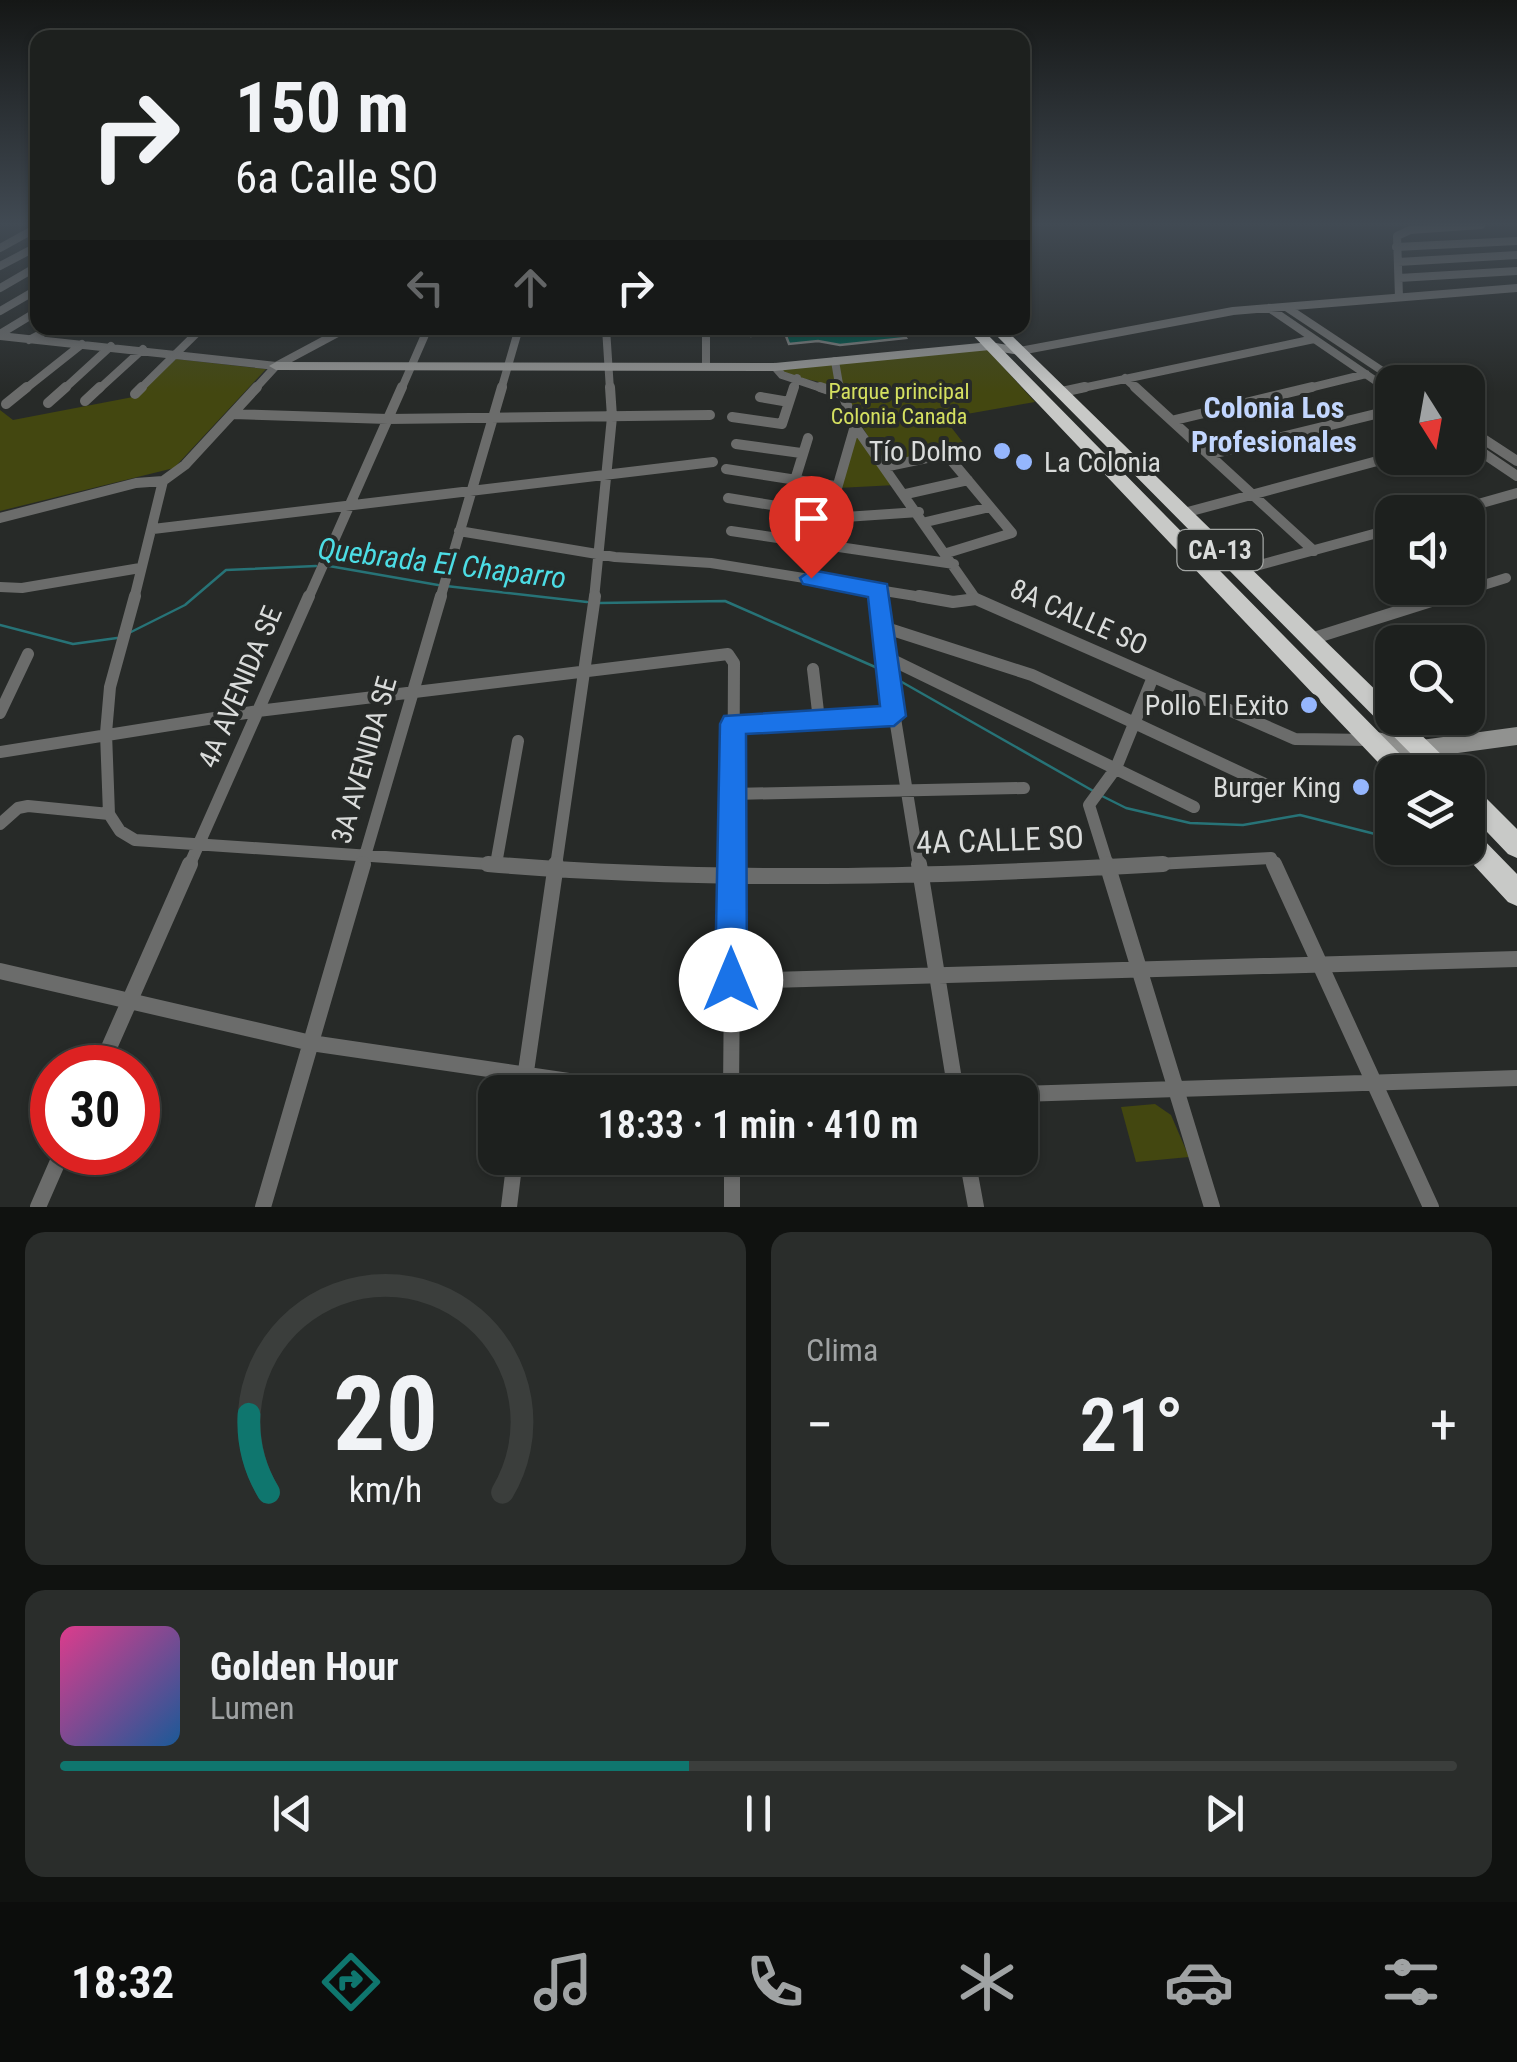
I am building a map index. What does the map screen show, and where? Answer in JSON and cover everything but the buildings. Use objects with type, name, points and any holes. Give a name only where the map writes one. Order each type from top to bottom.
[{"type":"highway","name":"CA-13","points":[[993,336],[1020,351],[1426,755]]},
{"type":"highway","name":"CA-13","points":[[993,336],[1387,755]]},
{"type":"highway","points":[[1485,813],[1517,846]]},
{"type":"highway","points":[[1485,858],[1517,893]]},
{"type":"street","points":[[1399,281],[1399,297]]},
{"type":"street","points":[[1020,351],[1207,314],[1514,288]]},
{"type":"street","points":[[0,311],[30,294]]},
{"type":"street","points":[[1286,307],[1375,366]]},
{"type":"street","points":[[1268,308],[1375,380]]},
{"type":"street","points":[[0,335],[30,316]]},
{"type":"street","points":[[0,335],[181,352],[276,366],[775,367],[835,362],[993,336]]},
{"type":"street","points":[[30,340],[39,335]]},
{"type":"street","points":[[134,394],[200,335]]},
{"type":"street","points":[[110,817],[106,733],[110,687],[152,530],[154,502],[163,481],[185,465],[276,366],[334,335]]},
{"type":"street","name":"4A AVENIDA SE","points":[[110,1045],[425,335]]},
{"type":"street","name":"3A AVENIDA SE","points":[[263,1207],[517,335]]},
{"type":"street","points":[[525,1075],[601,553],[612,417],[607,335]]},
{"type":"street","points":[[706,335],[706,366]]},
{"type":"street","points":[[1062,392],[1314,339]]},
{"type":"street","points":[[6,404],[82,344]]},
{"type":"street","points":[[48,403],[111,346]]},
{"type":"street","points":[[85,400],[144,349]]},
{"type":"street","points":[[835,362],[855,426],[976,599]]},
{"type":"street","points":[[775,367],[782,375],[842,394]]},
{"type":"street","points":[[1175,420],[1366,374]]},
{"type":"street","points":[[772,449],[797,378]]},
{"type":"street","points":[[1125,378],[1314,551]]},
{"type":"street","points":[[760,397],[789,402]]},
{"type":"street","points":[[233,414],[491,419],[710,416]]},
{"type":"street","points":[[1212,454],[1375,414]]},
{"type":"street","points":[[732,417],[782,424]]},
{"type":"street","points":[[811,578],[834,486],[855,426]]},
{"type":"street","points":[[795,480],[808,438]]},
{"type":"street","points":[[1485,440],[1517,462]]},
{"type":"street","points":[[736,444],[801,453]]},
{"type":"street","points":[[884,466],[942,452],[1012,536],[947,553]]},
{"type":"street","points":[[1485,454],[1517,476]]},
{"type":"street","points":[[152,530],[610,471],[713,462]]},
{"type":"street","points":[[1184,513],[1375,463]]},
{"type":"street","points":[[726,469],[834,486]]},
{"type":"street","points":[[906,494],[968,480]]},
{"type":"street","points":[[0,518],[136,483],[163,481]]},
{"type":"street","points":[[1485,503],[1517,494]]},
{"type":"street","points":[[728,498],[828,515],[885,518],[922,517],[990,506]]},
{"type":"street","points":[[730,530],[954,564]]},
{"type":"street","name":"8A CALLE SO","points":[[459,532],[811,578],[952,602],[976,599],[1294,740],[1372,740]]},
{"type":"street","points":[[1241,570],[1375,534]]},
{"type":"street","points":[[0,587],[22,588],[140,568]]},
{"type":"street","points":[[1311,640],[1506,578]]},
{"type":"street","points":[[880,590],[880,626],[953,1075]]},
{"type":"street","points":[[880,626],[995,657],[1136,719],[1269,786]]},
{"type":"street","points":[[0,713],[28,654]]},
{"type":"street","points":[[0,752],[258,711],[728,654],[734,663],[731,1075]]},
{"type":"street","points":[[885,657],[1194,808]]},
{"type":"street","points":[[813,669],[819,720]]},
{"type":"street","points":[[1154,677],[1116,768],[1089,805],[1212,1207]]},
{"type":"street","points":[[733,724],[894,716]]},
{"type":"street","points":[[1372,740],[1420,749],[1517,736]]},
{"type":"street","points":[[496,864],[518,741]]},
{"type":"street","points":[[732,794],[1024,788]]},
{"type":"street","name":"4A CALLE SO","points":[[5,820],[28,806],[110,817],[135,840],[201,841],[558,869],[731,878],[1271,858],[1320,964]]},
{"type":"street","points":[[731,980],[1517,959]]},
{"type":"street","points":[[1320,964],[1431,1207]]},
{"type":"street","points":[[0,971],[311,1043],[478,1075]]},
{"type":"street","points":[[1038,1093],[1517,1078]]},
{"type":"street","points":[[38,1207],[52,1175]]},
{"type":"street","points":[[509,1207],[513,1175]]},
{"type":"street","points":[[732,1175],[732,1207]]},
{"type":"street","points":[[971,1175],[976,1207]]},
{"type":"green space","name":"Parque principal Colonia Canada","points":[[984,346],[1035,402],[944,418],[965,445],[885,465],[853,412],[836,393],[821,383],[787,375],[775,367]]},
{"type":"green space","points":[[176,359],[266,369],[174,468],[0,511],[0,410],[13,420],[133,397]]},
{"type":"green space","points":[[855,430],[896,485],[838,488]]},
{"type":"green space","points":[[1155,1104],[1171,1115],[1189,1157],[1136,1162],[1121,1107]]},
{"type":"waterway","name":"Quebrada El Chaparro","points":[[129,633],[185,605],[226,570],[316,566]]},
{"type":"waterway","name":"Quebrada El Chaparro","points":[[329,566],[438,585]]},
{"type":"waterway","name":"Quebrada El Chaparro","points":[[446,586],[587,602]]},
{"type":"waterway","name":"Quebrada El Chaparro","points":[[600,603],[725,601],[882,670]]},
{"type":"waterway","name":"Quebrada El Chaparro","points":[[0,625],[73,644],[117,638]]},
{"type":"waterway","name":"Quebrada El Chaparro","points":[[893,677],[1095,792]]},
{"type":"waterway","name":"Quebrada El Chaparro","points":[[1102,796],[1126,808],[1190,823],[1243,825],[1300,815],[1375,834]]},
{"type":"place","name":"Tío Dolmo","points":[[1002,451]]},
{"type":"place","name":"La Colonia","points":[[1024,462]]},
{"type":"place","name":"Pollo El Exito","points":[[1309,705]]},
{"type":"place","name":"Burger King","points":[[1361,787]]},
{"type":"district","name":"Colonia Los Profesionales","points":[[1274,424]]},
{"type":"route","points":[[731,980],[733,724],[894,716],[880,626],[880,590],[811,578]]}]
